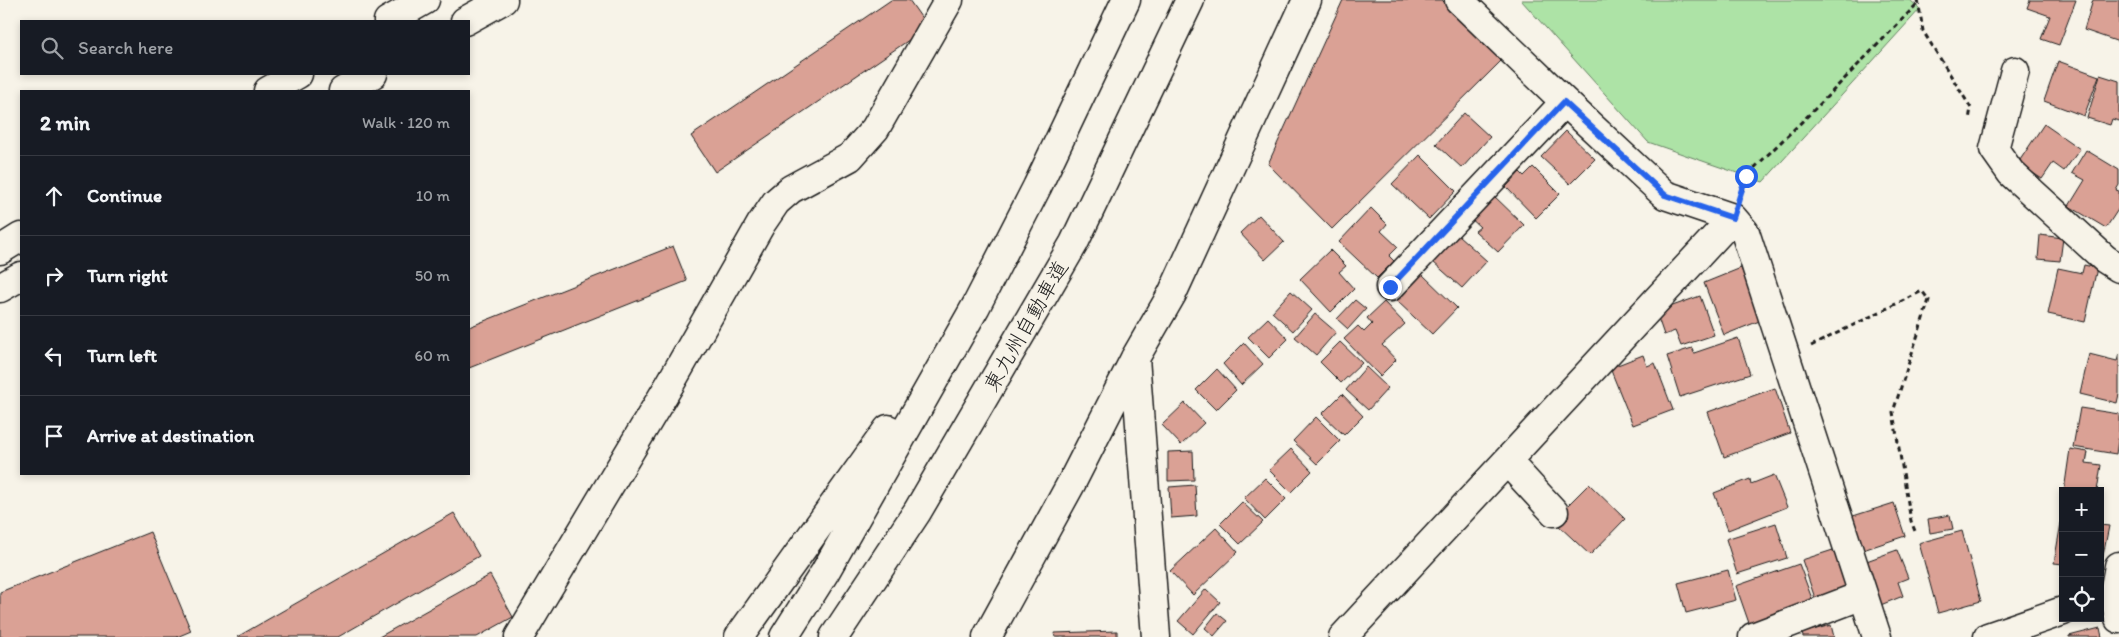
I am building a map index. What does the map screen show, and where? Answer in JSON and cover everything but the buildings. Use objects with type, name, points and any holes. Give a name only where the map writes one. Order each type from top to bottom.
[{"type":"main road","points":[[390,20],[425,0]]},
{"type":"main road","points":[[467,20],[503,0]]},
{"type":"main road","points":[[519,637],[670,384],[766,216],[776,202],[791,189],[850,157],[864,145],[876,129],[949,0]]},
{"type":"main road","points":[[784,637],[825,572],[976,306],[1037,187],[1126,0]]},
{"type":"main road","name":"東九州自動車道","points":[[834,637],[917,512],[1074,243],[1190,0]]},
{"type":"main road","points":[[987,637],[1072,482],[1135,358],[1172,294],[1307,0]]},
{"type":"main road","points":[[1459,0],[1564,102],[1665,195],[1733,218],[1745,232],[1877,637]]},
{"type":"main road","points":[[2016,71],[1994,148],[2011,173],[2105,259],[2119,268]]},
{"type":"main road","points":[[270,90],[296,75]]},
{"type":"main road","points":[[344,90],[371,75]]},
{"type":"main road","points":[[1390,287],[1564,102]]},
{"type":"main road","points":[[1343,637],[1733,218]]},
{"type":"main road","points":[[0,250],[20,238]]},
{"type":"main road","points":[[0,288],[20,277]]},
{"type":"main road","points":[[740,637],[976,306]]},
{"type":"main road","points":[[1135,358],[1156,637]]},
{"type":"main road","points":[[1507,461],[1554,512]]},
{"type":"main road","points":[[845,637],[917,512]]},
{"type":"main road","points":[[2119,566],[2111,594],[2119,619]]},
{"type":"main road","points":[[1753,637],[1863,595]]},
{"type":"main road","points":[[1988,637],[2059,612]]},
{"type":"path","points":[[1918,2],[1923,31],[1970,108],[1969,124]]},
{"type":"path","points":[[1733,218],[1746,176],[1821,103],[1918,2]]},
{"type":"path","points":[[1786,358],[1922,291],[1929,300],[1894,412],[1910,521],[1915,531]]},
{"type":"green space","points":[[1521,0],[1910,0],[1920,9],[1763,182],[1648,142]]},
{"type":"route","points":[[1390,287],[1564,102],[1665,195],[1733,218],[1746,176]]}]
